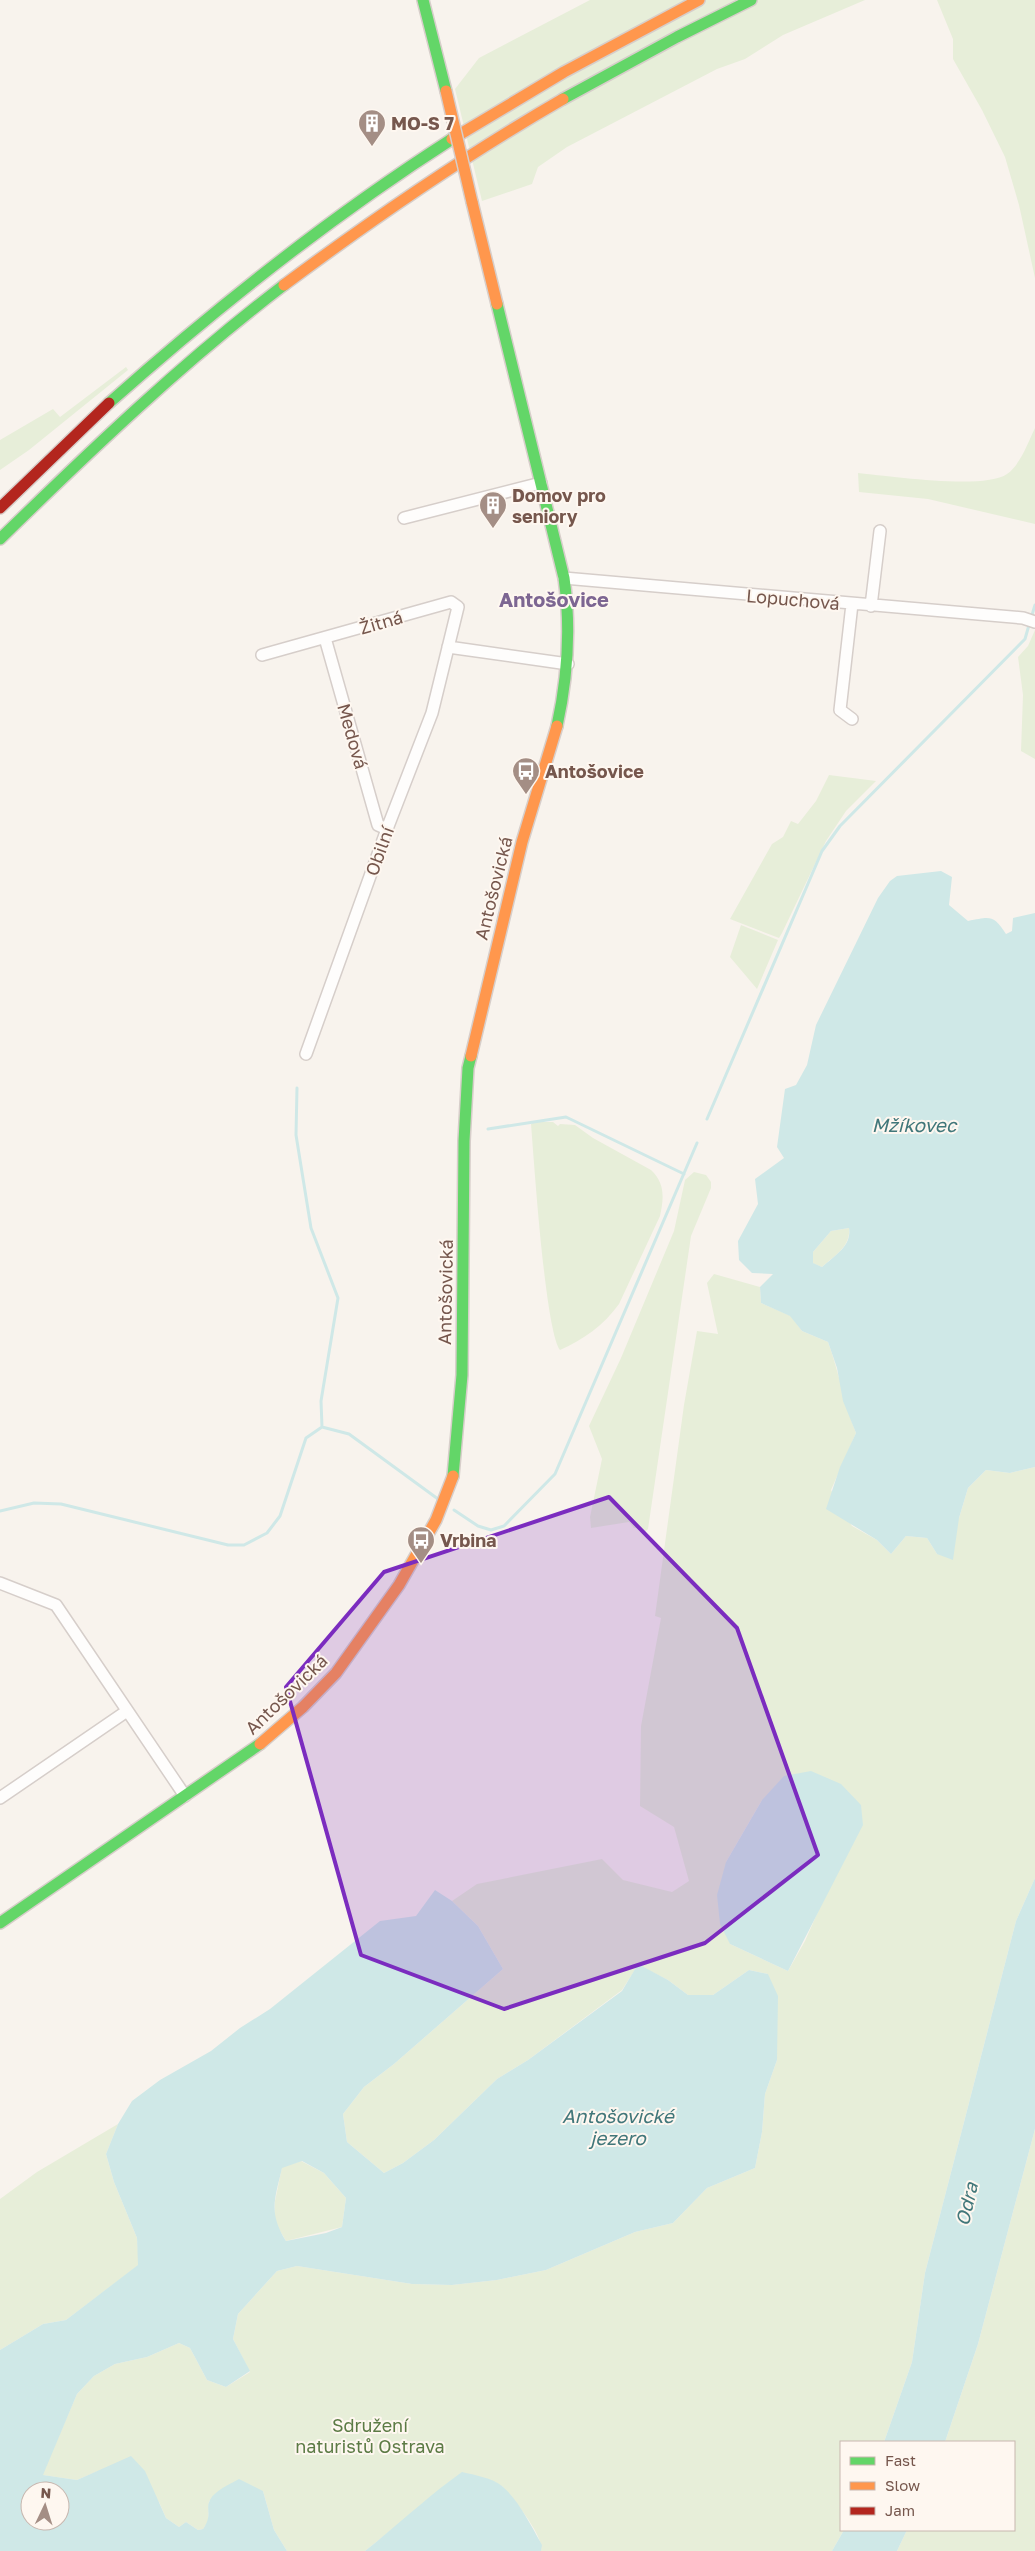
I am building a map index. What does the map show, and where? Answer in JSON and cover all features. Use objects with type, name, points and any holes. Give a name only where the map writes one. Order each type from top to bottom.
[{"type":"main road","name":"Antošovická","points":[[0,1923],[254,1749],[303,1707],[336,1673],[400,1585],[436,1520],[452,1481],[456,1461],[462,1375],[464,1141],[468,1068],[522,842],[555,736],[568,664],[569,621],[564,578],[424,0]]},
{"type":"main road","points":[[0,508],[44,463],[179,341],[273,265],[334,220],[433,151],[531,91],[699,0]]},
{"type":"main road","points":[[0,539],[126,417],[285,284],[354,233],[442,172],[548,106],[692,28],[751,0]]},
{"type":"street","points":[[404,518],[540,479]]},
{"type":"street","points":[[871,606],[880,531]]},
{"type":"street","name":"Lopuchová","points":[[564,578],[1023,618],[1035,622]]},
{"type":"street","name":"Žitná","points":[[262,655],[452,602],[458,607],[448,647]]},
{"type":"street","points":[[852,604],[840,710],[852,719]]},
{"type":"street","name":"Medová","points":[[325,638],[378,825],[387,829]]},
{"type":"street","points":[[448,647],[568,664]]},
{"type":"street","name":"Obilní","points":[[306,1054],[387,829],[432,713],[448,647]]},
{"type":"street","points":[[0,1584],[56,1605],[185,1796]]},
{"type":"street","points":[[0,1798],[127,1711]]},
{"type":"highlighted area","points":[[609,1497],[737,1628],[818,1855],[705,1943],[504,2009],[361,1955],[286,1687],[384,1572]]},
{"type":"green space","points":[[590,0],[865,0],[783,35],[745,59],[717,69],[567,147],[538,167],[532,184],[482,201],[455,89],[479,58]]},
{"type":"green space","points":[[937,0],[1035,0],[1035,278],[1019,205],[1005,157],[982,110],[953,59],[953,39]]},
{"type":"green space","points":[[126,367],[128,370],[29,450],[0,470],[0,440],[53,409],[60,417]]},
{"type":"green space","points":[[1035,428],[1035,524],[928,499],[859,492],[858,473],[958,482],[996,479],[1007,474],[1016,465],[1024,453]]},
{"type":"green space","points":[[1035,630],[1035,759],[1021,751],[1023,695],[1018,657],[1028,646]]},
{"type":"green space","points":[[829,775],[876,781],[846,811],[826,841],[779,938],[730,919],[772,844],[783,837],[791,821],[798,824],[816,801]]},
{"type":"green space","points":[[741,925],[778,940],[757,989],[730,957]]},
{"type":"green space","points":[[534,1122],[553,1122],[558,1126],[560,1124],[575,1125],[593,1138],[651,1170],[659,1180],[662,1191],[660,1216],[619,1304],[607,1319],[592,1331],[577,1342],[560,1350],[555,1336],[545,1279],[531,1124]]},
{"type":"green space","points":[[694,1172],[706,1175],[711,1182],[711,1188],[691,1236],[648,1529],[645,1532],[642,1528],[634,1528],[629,1522],[591,1528],[590,1517],[602,1459],[589,1426],[621,1358],[674,1231],[685,1180]]},
{"type":"green space","points":[[849,1228],[847,1241],[836,1255],[822,1267],[812,1263],[813,1252],[831,1231]]},
{"type":"green space","name":"Sdružení naturistů Ostrava","points":[[714,1274],[760,1287],[761,1303],[791,1316],[802,1331],[828,1342],[856,1433],[831,1490],[852,1526],[877,1540],[891,1554],[906,1536],[927,1538],[937,1554],[959,1518],[968,1488],[986,1470],[1010,1473],[1035,1467],[1035,1878],[1016,1921],[925,2273],[912,2362],[884,2441],[840,2441],[840,2531],[843,2531],[832,2551],[541,2551],[541,2544],[533,2527],[502,2486],[400,2523],[365,2551],[287,2551],[274,2530],[263,2491],[209,2501],[208,2522],[203,2529],[198,2530],[186,2522],[179,2527],[166,2518],[159,2502],[98,2471],[77,2480],[42,2475],[77,2394],[94,2376],[115,2364],[147,2357],[179,2343],[190,2348],[207,2380],[226,2387],[250,2372],[233,2339],[238,2314],[277,2271],[297,2266],[412,2284],[452,2285],[497,2280],[546,2270],[635,2232],[673,2223],[707,2188],[755,2168],[762,2132],[765,2094],[777,2060],[768,1974],[749,1970],[713,1995],[688,1995],[668,1980],[638,1965],[622,1990],[528,2060],[497,2079],[434,2140],[403,2163],[384,2173],[347,2142],[343,2114],[364,2087],[394,2064],[503,1969],[478,1926],[452,1901],[477,1884],[602,1859],[623,1880],[672,1892],[689,1881],[674,1827],[640,1806],[641,1726],[661,1618],[655,1616],[684,1405],[697,1331],[718,1334],[707,1283]],"holes":[[[762,1800],[824,1898],[805,1941],[788,1971],[730,1944],[726,1862]]]},
{"type":"green space","points":[[118,2124],[106,2154],[114,2182],[137,2238],[139,2265],[66,2320],[43,2324],[0,2350],[0,2199],[37,2172]]},
{"type":"green space","points":[[1035,2129],[1035,2551],[897,2551],[907,2531],[1015,2531],[1015,2441],[945,2441],[978,2344]]},
{"type":"green space","points":[[301,2161],[324,2173],[346,2198],[342,2227],[286,2241],[274,2221],[275,2201],[282,2167]]},
{"type":"water","name":"Mžíkovec","points":[[941,871],[952,877],[949,905],[968,921],[986,918],[994,920],[1006,934],[1012,931],[1013,918],[1035,913],[1035,1467],[1010,1473],[986,1470],[968,1488],[959,1518],[953,1560],[937,1554],[927,1538],[906,1536],[891,1554],[877,1540],[826,1509],[840,1467],[856,1433],[843,1401],[837,1368],[828,1342],[802,1331],[790,1316],[761,1303],[760,1287],[773,1274],[752,1273],[739,1260],[738,1241],[758,1204],[755,1179],[784,1158],[777,1147],[785,1089],[796,1085],[807,1065],[816,1025],[878,898],[890,881],[897,876]],"holes":[[[849,1228],[848,1240],[841,1250],[822,1267],[813,1263],[813,1252],[831,1231]]]},
{"type":"water","points":[[811,1771],[841,1784],[861,1805],[863,1825],[788,1971],[730,1944],[720,1924],[717,1895],[726,1862],[762,1800],[784,1776]]},
{"type":"water","name":"Odra","points":[[1035,1878],[1035,2129],[978,2344],[945,2441],[884,2441],[912,2362],[925,2273],[1016,1921]]},
{"type":"water","name":"Antošovické jezero","points":[[435,1890],[452,1901],[478,1926],[503,1969],[394,2064],[364,2087],[343,2114],[347,2142],[384,2173],[403,2163],[434,2140],[497,2079],[528,2060],[622,1991],[638,1964],[668,1980],[688,1995],[713,1995],[749,1970],[768,1974],[778,1996],[777,2060],[765,2094],[762,2132],[755,2168],[707,2188],[673,2223],[635,2232],[546,2270],[497,2280],[452,2285],[412,2284],[297,2266],[277,2271],[238,2314],[233,2339],[250,2371],[226,2387],[207,2380],[190,2348],[179,2343],[147,2357],[115,2364],[94,2376],[77,2394],[43,2475],[77,2480],[131,2456],[145,2471],[166,2518],[179,2527],[186,2522],[198,2530],[203,2529],[208,2520],[208,2506],[212,2497],[239,2479],[263,2491],[274,2530],[287,2551],[0,2551],[0,2350],[43,2324],[66,2320],[138,2265],[137,2238],[114,2182],[106,2154],[118,2124],[132,2101],[160,2080],[211,2051],[240,2028],[270,2009],[380,1921],[416,1916]],"holes":[[[302,2161],[324,2173],[346,2198],[342,2227],[326,2233],[286,2241],[280,2231],[275,2213],[275,2197],[282,2168]]]},
{"type":"water","points":[[462,2472],[493,2481],[508,2492],[534,2530],[542,2545],[541,2551],[365,2551],[437,2491]]},
{"type":"water","points":[[843,2531],[907,2531],[897,2551],[832,2551]]},
{"type":"waterway","points":[[1032,615],[1035,605]]},
{"type":"waterway","points":[[707,1119],[822,851],[840,826],[1025,639],[1029,625]]},
{"type":"waterway","points":[[297,1088],[296,1135],[311,1228],[338,1298],[321,1401],[322,1427]]},
{"type":"waterway","points":[[488,1129],[566,1117],[684,1174]]},
{"type":"waterway","points":[[454,1510],[478,1526],[491,1530],[504,1526],[555,1474],[697,1143]]},
{"type":"waterway","points":[[0,1511],[34,1503],[61,1504],[228,1545],[244,1545],[267,1533],[280,1516],[306,1438],[322,1427],[349,1434],[438,1499]]},
{"type":"traffic: fast","points":[[423,0],[446,91]]},
{"type":"traffic: fast","points":[[563,99],[677,37],[751,0]]},
{"type":"traffic: fast","points":[[109,403],[191,332],[275,264],[318,231],[452,139]]},
{"type":"traffic: fast","points":[[0,539],[103,440],[174,376],[284,285]]},
{"type":"traffic: fast","points":[[497,304],[564,578],[568,634],[564,689],[557,726]]},
{"type":"traffic: fast","points":[[453,1476],[462,1375],[464,1141],[468,1068],[471,1056]]},
{"type":"traffic: fast","points":[[0,1923],[260,1744]]},
{"type":"traffic: slow","points":[[452,139],[564,72],[699,0]]},
{"type":"traffic: slow","points":[[446,91],[472,202]]},
{"type":"traffic: slow","points":[[284,285],[421,188],[491,142],[563,99]]},
{"type":"traffic: slow","points":[[472,202],[497,304]]},
{"type":"traffic: slow","points":[[471,1056],[522,842],[557,726]]},
{"type":"traffic: slow","points":[[260,1744],[303,1707],[336,1673],[399,1585],[436,1520],[453,1476]]},
{"type":"traffic: jam","points":[[0,508],[109,403]]},
{"type":"place","name":"MO-S 7","points":[[372,147]]},
{"type":"place","name":"Domov pro seniory","points":[[493,529]]},
{"type":"place","name":"Antošovice","points":[[526,795]]},
{"type":"place","name":"Vrbina","points":[[421,1564]]},
{"type":"district","name":"Antošovice","points":[[554,599]]}]
